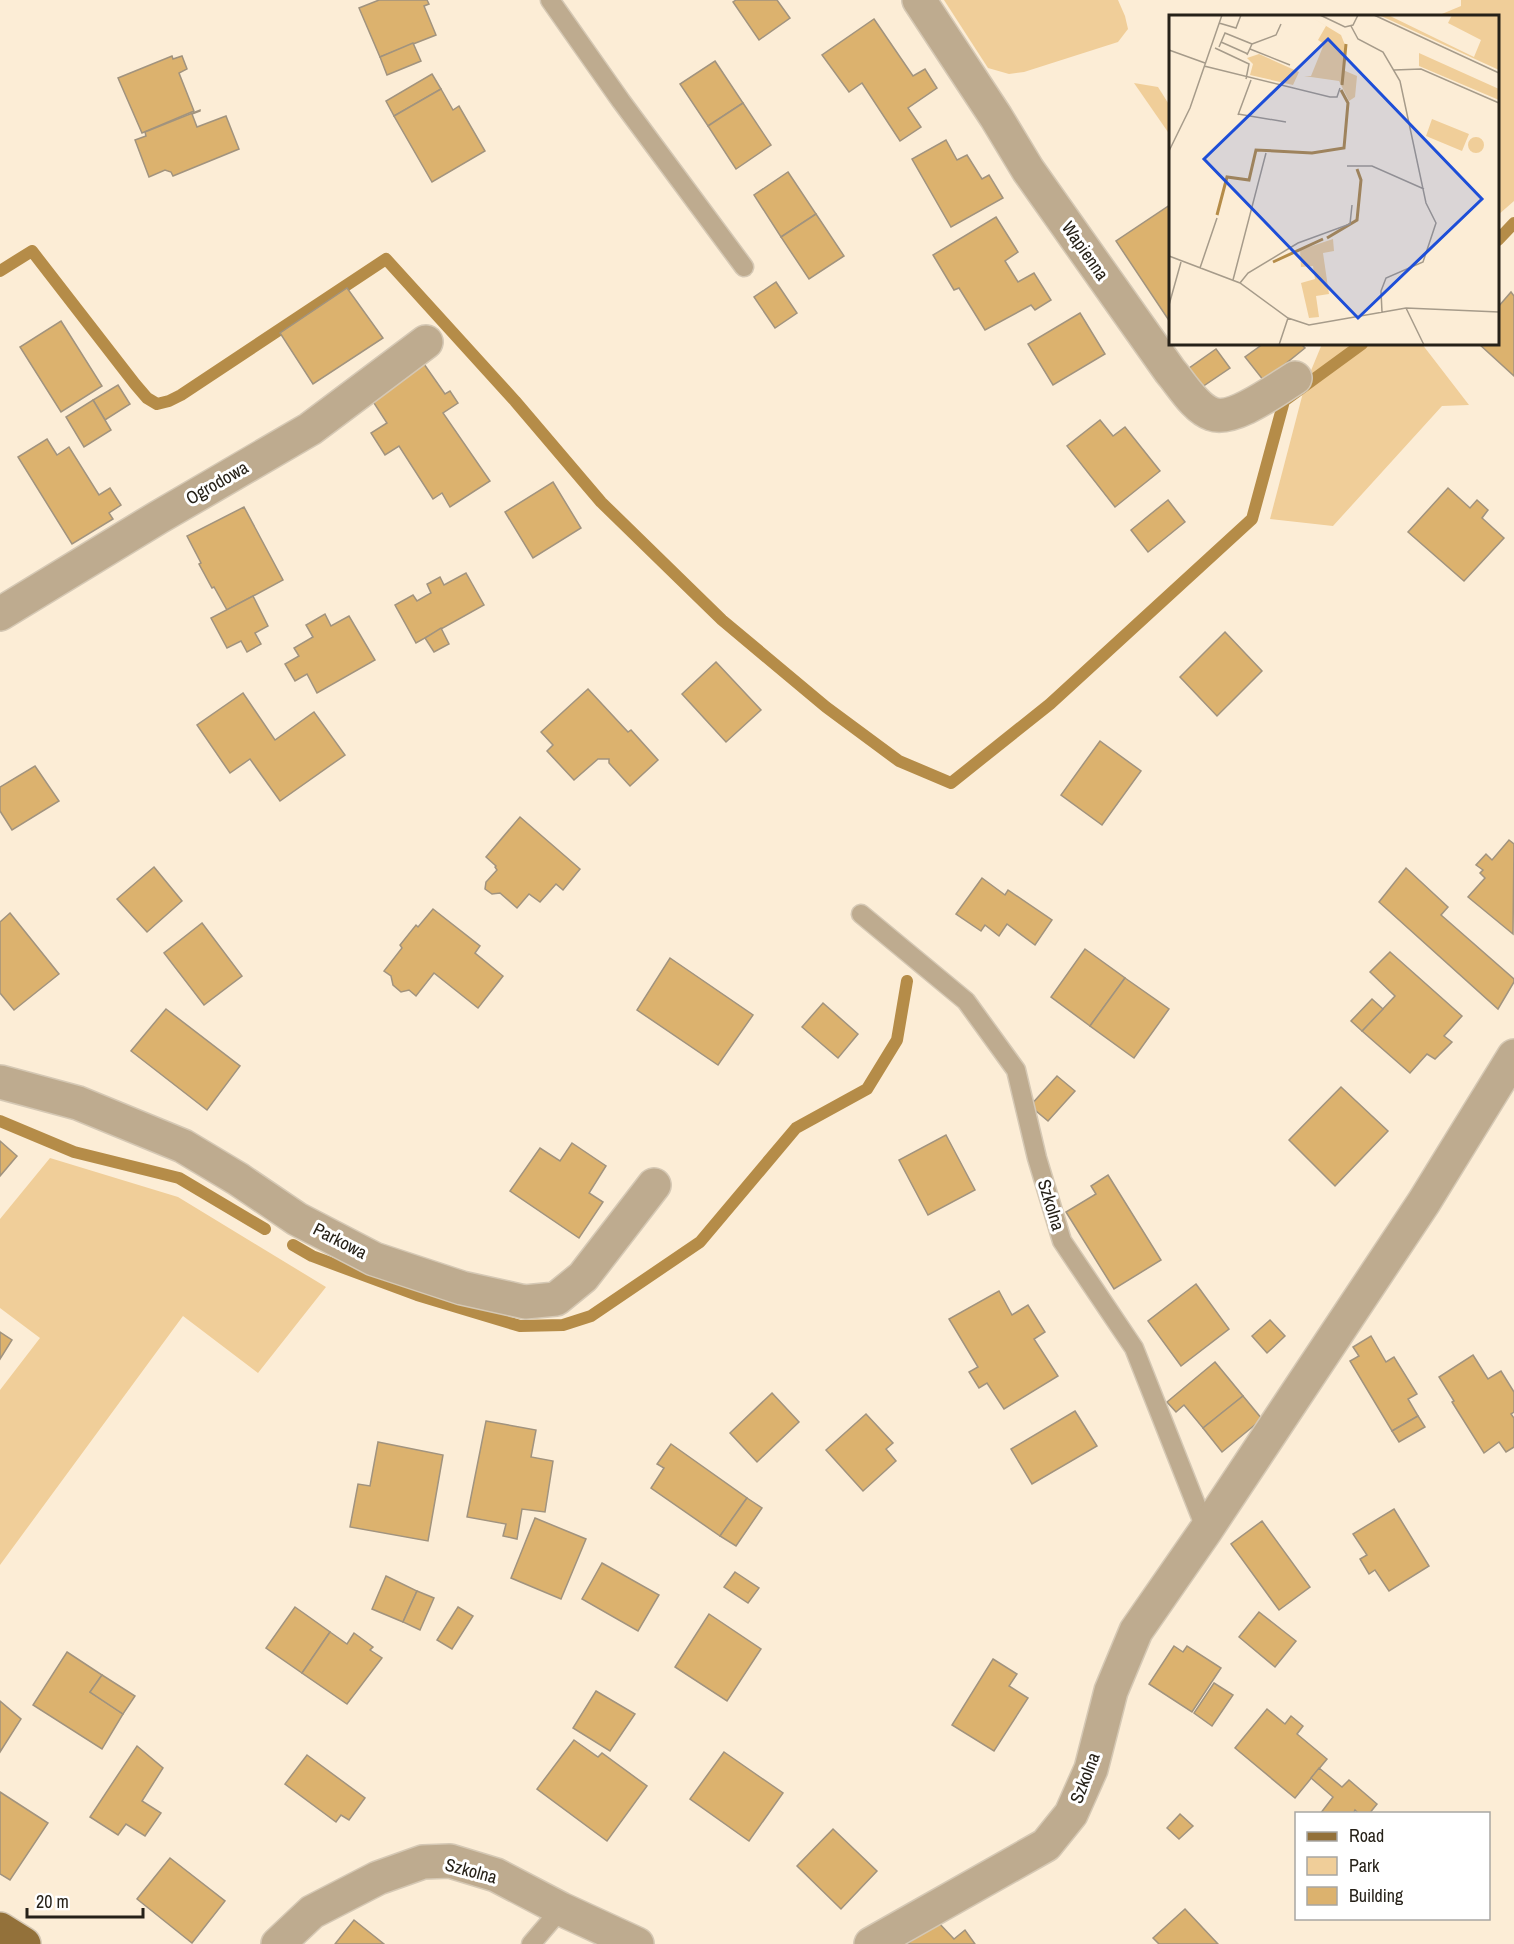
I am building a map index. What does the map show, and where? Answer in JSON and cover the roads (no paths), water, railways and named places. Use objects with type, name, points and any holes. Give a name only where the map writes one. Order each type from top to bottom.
[{"type":"main road","points":[[0,1929],[24,1944]]},
{"type":"street","name":"Wapienna","points":[[919,0],[1028,170],[1170,371],[1196,403],[1210,414],[1222,416],[1242,410],[1295,378]]},
{"type":"street","name":"Ogrodowa","points":[[0,614],[159,517],[310,429],[426,342]]},
{"type":"street","name":"Szkolna","points":[[871,1944],[1046,1845],[1071,1814],[1091,1769],[1111,1691],[1136,1631],[1206,1530],[1424,1202],[1514,1056]]},
{"type":"street","name":"Parkowa","points":[[0,1082],[78,1103],[183,1146],[238,1179],[297,1219],[374,1259],[462,1288],[525,1302],[556,1299],[583,1277],[654,1185]]},
{"type":"street","name":"Szkolna","points":[[278,1944],[312,1912],[378,1878],[423,1862],[450,1861],[496,1875],[561,1909],[637,1944]]},
{"type":"lane","points":[[550,0],[621,101],[744,267]]},
{"type":"lane","name":"Szkolna","points":[[861,914],[966,1000],[1016,1070],[1037,1158],[1062,1241],[1134,1348],[1206,1530]]},
{"type":"lane","points":[[531,1944],[561,1909]]},
{"type":"waterway","points":[[1499,239],[1514,223]]},
{"type":"waterway","points":[[0,271],[32,251],[135,384],[147,398],[157,404],[181,395],[386,259],[515,401],[601,502],[722,620],[826,707],[899,761],[951,783],[1050,704],[1252,519],[1284,401],[1361,345]]},
{"type":"waterway","points":[[293,1245],[312,1256],[417,1295],[520,1326],[563,1325],[591,1316],[700,1242],[796,1128],[867,1089],[897,1040],[907,981]]},
{"type":"waterway","points":[[0,1121],[74,1152],[179,1178],[265,1229]]}]
